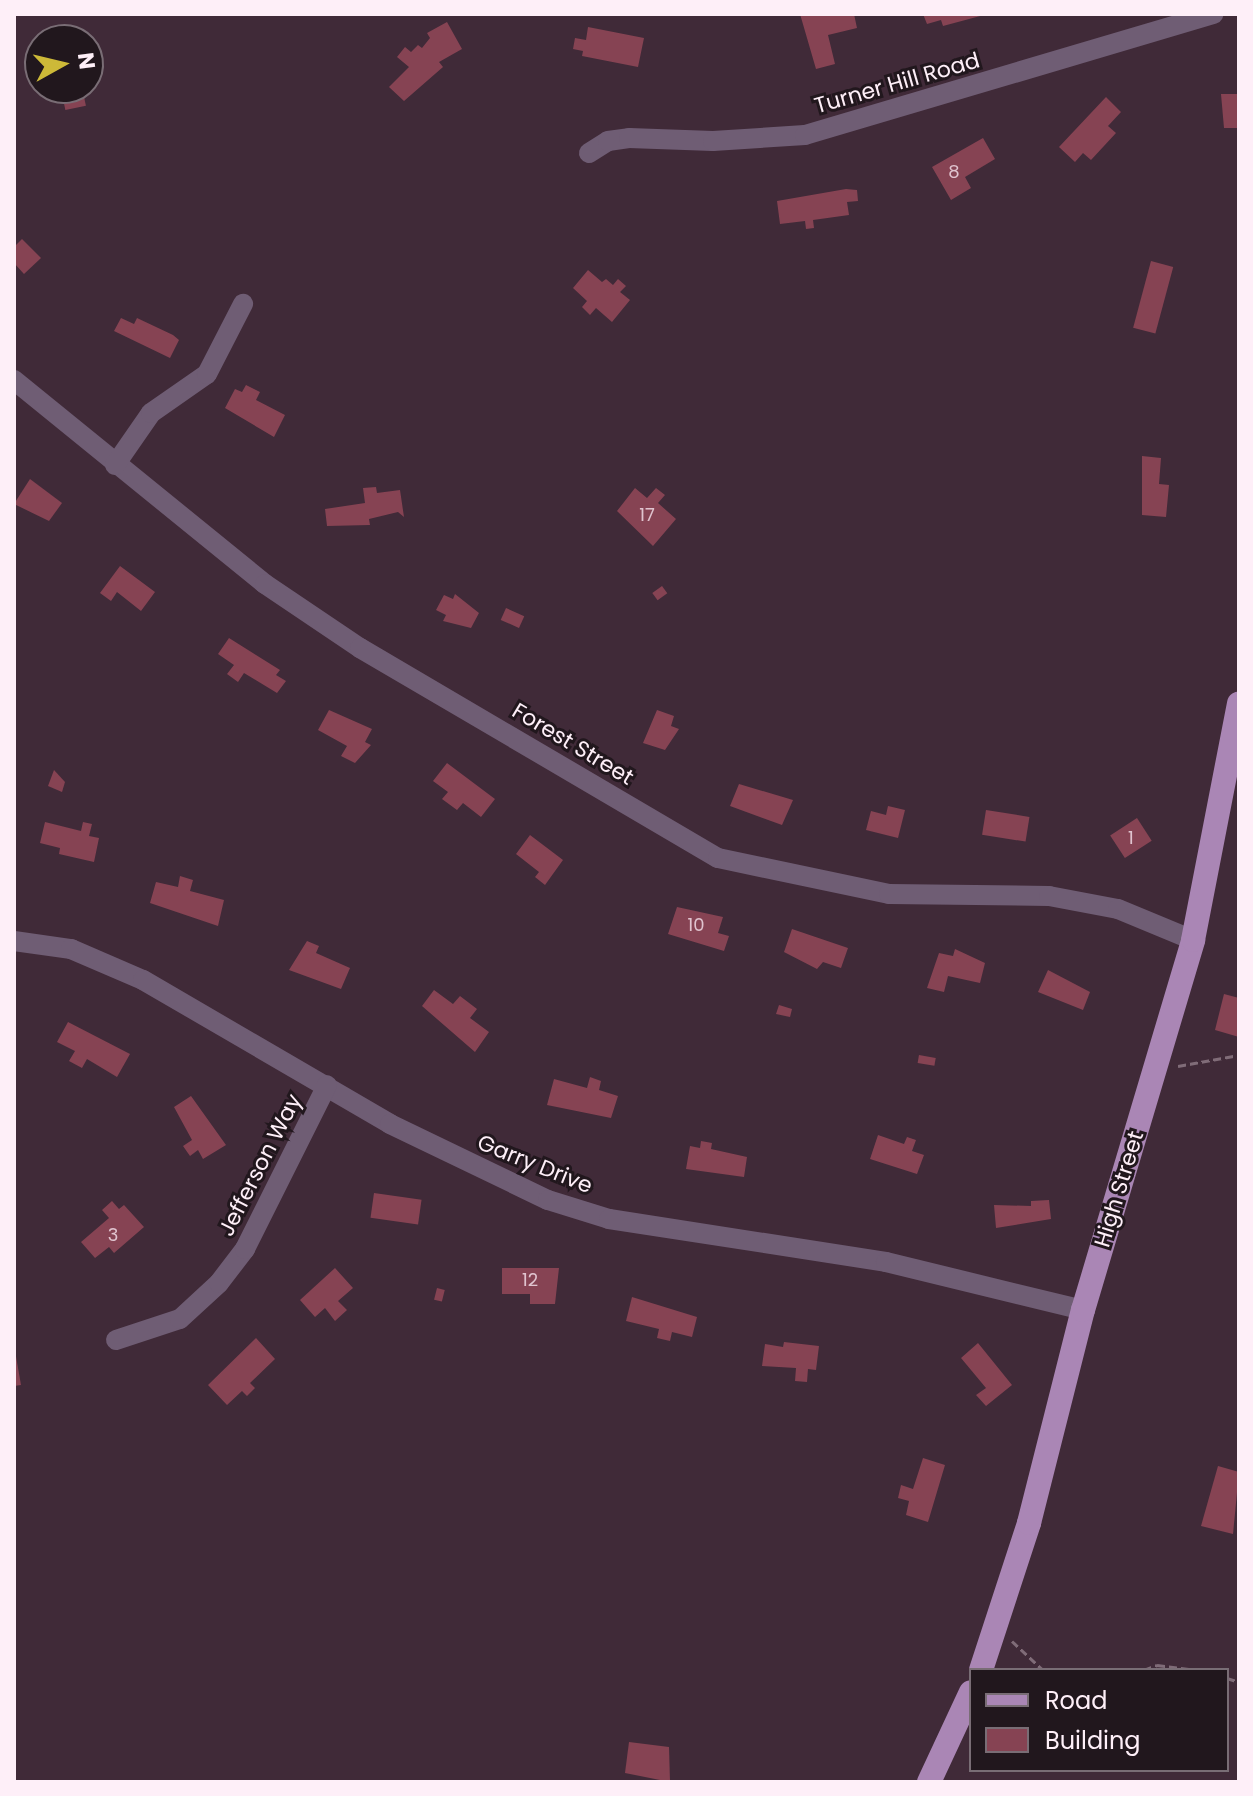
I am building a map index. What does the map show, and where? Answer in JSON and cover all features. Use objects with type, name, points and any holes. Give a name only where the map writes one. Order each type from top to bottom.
[{"type":"main road","name":"High Street","points":[[982,1668],[996,1628],[1083,1310],[1193,940],[1232,777],[1239,703]]},
{"type":"main road","points":[[929,1782],[969,1696]]},
{"type":"street","name":"Turner Hill Road","points":[[589,153],[608,141],[629,138],[743,141],[820,131],[1213,14]]},
{"type":"street","points":[[115,465],[151,413],[207,374],[243,304]]},
{"type":"street","name":"Forest Street","points":[[14,380],[265,584],[360,648],[718,858],[889,894],[1049,896],[1118,909],[1193,940]]},
{"type":"street","name":"Garry Drive","points":[[14,941],[71,949],[143,980],[506,1183],[609,1219],[886,1262],[1083,1310]]},
{"type":"street","name":"Jefferson Way","points":[[116,1340],[180,1319],[219,1283],[245,1249],[327,1085]]},
{"type":"path","points":[[1155,1071],[1239,1055]]},
{"type":"path","points":[[996,1628],[1041,1668]]},
{"type":"path","points":[[1149,1668],[1157,1665],[1181,1668]]},
{"type":"building","points":[[800,14],[854,14],[857,28],[828,35],[835,64],[816,69]]},
{"type":"building","points":[[923,14],[984,15],[943,26],[941,20],[927,24]]},
{"type":"building","points":[[447,22],[462,49],[439,62],[443,67],[404,101],[389,87],[409,67],[397,57],[405,47],[411,52],[418,45],[422,48],[430,38],[427,33]]},
{"type":"building","points":[[588,27],[644,38],[638,67],[582,56],[583,51],[573,49],[575,38],[586,40]]},
{"type":"building","points":[[1221,94],[1239,94],[1239,128],[1224,128]]},
{"type":"building","points":[[1106,97],[1121,112],[1108,126],[1116,133],[1091,160],[1083,153],[1075,162],[1059,147]]},
{"type":"building","points":[[64,104],[86,104],[86,106],[65,110]]},
{"type":"building","points":[[983,138],[995,159],[965,177],[971,188],[951,200],[932,167]]},
{"type":"building","points":[[846,189],[857,190],[858,201],[847,202],[849,215],[813,220],[814,228],[806,229],[805,221],[780,224],[777,201]]},
{"type":"building","points":[[22,239],[41,258],[24,274],[14,263],[14,247]]},
{"type":"building","points":[[1151,261],[1173,267],[1155,334],[1133,328]]},
{"type":"building","points":[[588,270],[602,282],[606,279],[613,285],[618,279],[626,286],[620,292],[630,300],[612,322],[596,308],[590,315],[582,307],[587,301],[573,288]]},
{"type":"building","points":[[121,318],[134,324],[137,318],[173,335],[179,340],[170,358],[114,331]]},
{"type":"building","points":[[246,385],[260,392],[256,400],[285,415],[274,437],[225,408],[235,389],[242,392]]},
{"type":"building","points":[[1142,456],[1161,458],[1159,484],[1169,485],[1166,517],[1142,515]]},
{"type":"building","points":[[30,479],[62,503],[49,521],[14,504]]},
{"type":"building","points":[[376,487],[377,493],[400,490],[404,517],[398,512],[369,519],[370,525],[327,526],[325,509],[365,503],[363,488]]},
{"type":"building","points":[[635,488],[647,498],[656,488],[665,495],[658,503],[676,519],[653,546],[617,511]]},
{"type":"building","points":[[120,566],[155,592],[141,611],[117,592],[111,601],[100,593]]},
{"type":"building","points":[[662,586],[667,593],[658,600],[652,593]]},
{"type":"building","points":[[455,594],[479,613],[471,628],[443,621],[446,615],[436,610],[444,595],[453,599]]},
{"type":"building","points":[[506,608],[524,616],[519,628],[501,620]]},
{"type":"building","points":[[229,638],[280,670],[276,675],[286,681],[277,693],[244,673],[238,682],[227,674],[234,665],[218,654]]},
{"type":"building","points":[[329,710],[372,729],[365,742],[371,745],[355,763],[341,756],[347,746],[318,730]]},
{"type":"building","points":[[657,710],[674,716],[671,726],[679,729],[665,750],[643,743]]},
{"type":"building","points":[[447,763],[495,799],[481,817],[463,803],[457,810],[442,799],[448,792],[433,781]]},
{"type":"building","points":[[54,770],[65,782],[62,792],[48,786]]},
{"type":"building","points":[[739,784],[793,800],[782,825],[730,806]]},
{"type":"building","points":[[888,806],[905,810],[898,838],[866,830],[871,811],[886,815]]},
{"type":"building","points":[[986,810],[1029,817],[1026,842],[982,835]]},
{"type":"building","points":[[1137,818],[1152,841],[1125,858],[1110,835]]},
{"type":"building","points":[[45,822],[81,831],[83,822],[92,824],[89,836],[99,838],[94,862],[59,854],[60,848],[40,843]]},
{"type":"building","points":[[530,835],[563,860],[545,885],[535,877],[539,872],[516,854]]},
{"type":"building","points":[[180,876],[193,880],[190,891],[224,900],[218,926],[150,903],[156,882],[178,887]]},
{"type":"building","points":[[677,907],[723,917],[718,933],[729,936],[724,951],[668,934]]},
{"type":"building","points":[[792,929],[848,948],[841,968],[823,962],[817,969],[784,952]]},
{"type":"building","points":[[307,941],[319,946],[316,953],[350,968],[341,989],[289,970]]},
{"type":"building","points":[[955,949],[985,963],[980,983],[948,976],[944,992],[927,988],[939,953],[953,956]]},
{"type":"building","points":[[1048,970],[1090,992],[1083,1010],[1038,992]]},
{"type":"building","points":[[434,990],[453,1004],[460,996],[477,1009],[470,1018],[489,1032],[475,1052],[422,1006]]},
{"type":"building","points":[[1224,994],[1239,998],[1239,1037],[1215,1030]]},
{"type":"building","points":[[779,1005],[792,1009],[790,1017],[776,1014]]},
{"type":"building","points":[[68,1022],[130,1054],[117,1077],[87,1059],[82,1068],[69,1061],[75,1051],[57,1042]]},
{"type":"building","points":[[919,1055],[936,1058],[934,1066],[918,1063]]},
{"type":"building","points":[[590,1077],[601,1081],[599,1090],[618,1096],[611,1118],[547,1105],[554,1079],[587,1088]]},
{"type":"building","points":[[191,1096],[226,1145],[203,1159],[198,1150],[190,1156],[183,1146],[192,1140],[174,1107]]},
{"type":"building","points":[[878,1135],[904,1144],[907,1137],[916,1140],[912,1151],[924,1155],[917,1174],[870,1159]]},
{"type":"building","points":[[701,1141],[712,1143],[711,1149],[747,1157],[744,1177],[686,1169],[690,1146],[700,1148]]},
{"type":"building","points":[[374,1193],[422,1200],[418,1224],[371,1218]]},
{"type":"building","points":[[1049,1200],[1051,1219],[996,1228],[994,1205],[1031,1206],[1031,1201]]},
{"type":"building","points":[[112,1201],[119,1209],[124,1205],[144,1227],[114,1253],[109,1247],[95,1258],[81,1242],[109,1218],[102,1210]]},
{"type":"building","points":[[335,1268],[353,1288],[338,1301],[347,1310],[335,1321],[325,1308],[315,1317],[300,1300]]},
{"type":"building","points":[[502,1268],[559,1268],[555,1304],[530,1304],[530,1294],[502,1294]]},
{"type":"building","points":[[437,1288],[445,1290],[442,1302],[434,1300]]},
{"type":"building","points":[[632,1297],[697,1317],[692,1337],[672,1332],[670,1341],[657,1338],[659,1329],[626,1321]]},
{"type":"building","points":[[256,1338],[275,1359],[250,1383],[255,1388],[247,1396],[242,1391],[227,1405],[208,1385]]},
{"type":"building","points":[[784,1342],[819,1346],[816,1370],[808,1369],[807,1382],[795,1381],[796,1368],[762,1366],[765,1344],[783,1347]]},
{"type":"building","points":[[978,1343],[1012,1385],[986,1406],[976,1395],[986,1388],[961,1358]]},
{"type":"building","points":[[14,1345],[21,1385],[14,1386]]},
{"type":"building","points":[[923,1458],[945,1465],[928,1522],[906,1515],[909,1501],[898,1498],[901,1485],[913,1489]]},
{"type":"building","points":[[1218,1466],[1239,1472],[1233,1534],[1201,1526]]},
{"type":"building","points":[[629,1742],[669,1747],[670,1782],[625,1773]]}]
